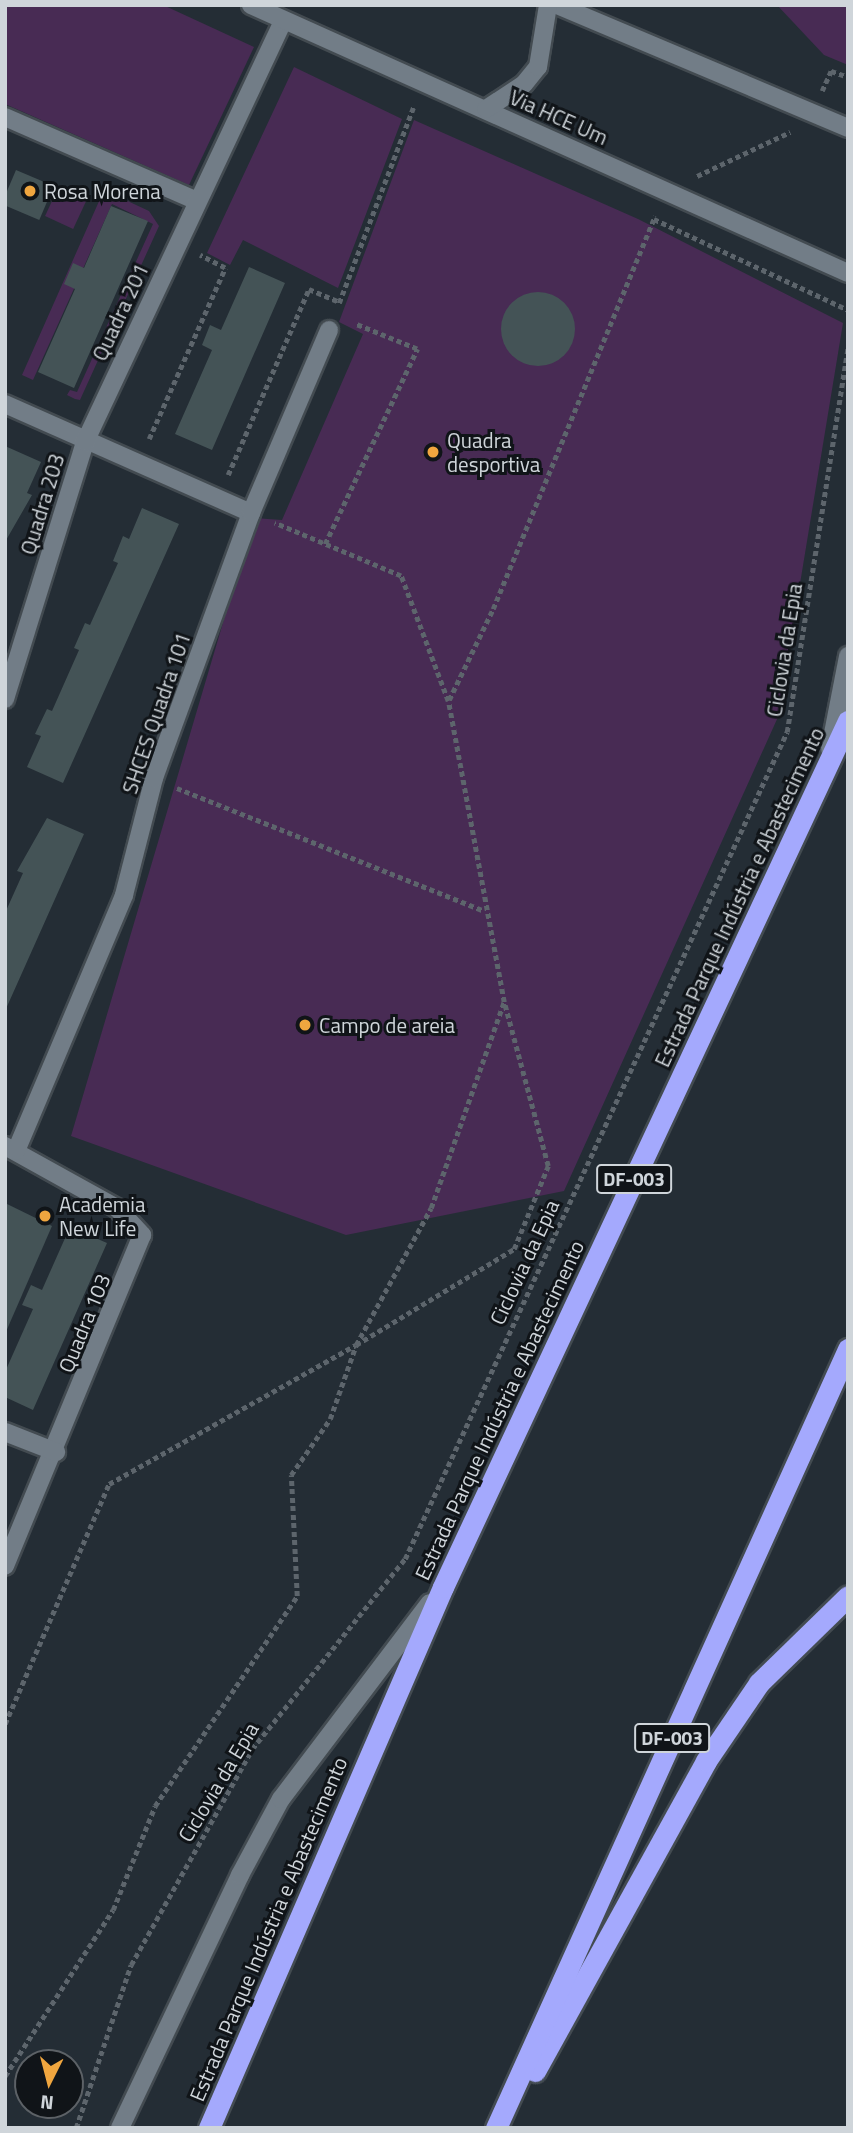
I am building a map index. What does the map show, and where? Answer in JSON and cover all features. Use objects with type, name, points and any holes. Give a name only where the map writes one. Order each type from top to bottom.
[{"type":"highway","name":"Estrada Parque Indústria e Abastecimento","points":[[209,2128],[443,1587],[848,721]]},
{"type":"highway","name":"DF-003","points":[[496,2128],[848,1349]]},
{"type":"highway","points":[[504,2128],[706,1761],[759,1683],[848,1597]]},
{"type":"street","name":"Via HCE Um","points":[[251,5],[421,84],[486,109],[848,273]]},
{"type":"street","points":[[486,109],[524,84],[538,67],[548,5]]},
{"type":"street","points":[[557,5],[848,128]]},
{"type":"street","name":"Quadra 201","points":[[85,442],[283,21]]},
{"type":"street","points":[[5,117],[197,201]]},
{"type":"street","name":"SHCES Quadra 101","points":[[11,1148],[124,895],[154,778],[251,513],[332,323]]},
{"type":"street","name":"Quadra 203","points":[[5,404],[85,442],[251,513]]},
{"type":"street","name":"Quadra 203","points":[[5,699],[85,442]]},
{"type":"street","points":[[826,771],[848,656]]},
{"type":"street","name":"Quadra 103","points":[[11,1148],[117,1208],[142,1235],[56,1452]]},
{"type":"street","points":[[5,1432],[56,1452],[5,1566]]},
{"type":"street","points":[[120,2128],[216,1923],[281,1799],[443,1587]]},
{"type":"path","points":[[448,701],[493,609],[667,191],[782,139],[813,114],[831,71],[848,76]]},
{"type":"path","points":[[325,544],[417,349],[332,323],[421,84]]},
{"type":"path","points":[[654,219],[848,310]]},
{"type":"path","points":[[145,447],[225,268],[200,255]]},
{"type":"path","points":[[226,481],[309,289],[339,302]]},
{"type":"path","name":"Ciclovia da Epia","points":[[76,2128],[131,1965],[252,1749],[405,1559],[788,732],[848,346]]},
{"type":"path","points":[[5,1724],[109,1484],[356,1345],[514,1249],[548,1166],[505,1002],[485,912],[448,701],[401,576],[251,513]]},
{"type":"path","points":[[154,778],[485,912]]},
{"type":"path","points":[[5,2077],[113,1910],[155,1806],[297,1596],[291,1475],[330,1419],[356,1345],[431,1208],[505,1002]]},
{"type":"shaded area","points":[[5,5],[163,5],[254,47],[189,185],[5,104]]},
{"type":"shaded area","points":[[777,5],[848,5],[848,65],[824,55]]},
{"type":"shaded area","points":[[294,67],[402,119],[338,288],[243,240],[230,265],[207,253]]},
{"type":"shaded area","points":[[414,120],[638,219],[843,323],[778,717],[564,1191],[346,1235],[71,1136],[254,518],[282,520],[363,334],[339,322]]},
{"type":"shaded area","points":[[59,186],[87,199],[73,229],[45,216]]},
{"type":"shaded area","points":[[104,190],[149,211],[159,226],[80,400],[67,395],[70,390],[77,392],[153,224],[112,204],[33,380],[22,375]]},
{"type":"building","name":"Rosa Morena","points":[[16,170],[54,186],[39,220],[5,206],[5,196]]},
{"type":"building","points":[[111,206],[148,221],[74,388],[38,372],[75,289],[64,284],[73,263],[84,268]]},
{"type":"building","points":[[249,267],[285,283],[212,450],[175,434],[212,350],[202,345],[210,325],[221,330]]},
{"type":"building","points":[[531,292],[545,292],[559,298],[569,308],[575,329],[569,350],[559,360],[545,366],[531,366],[517,360],[507,350],[501,336],[501,322],[507,308],[517,298]]},
{"type":"building","points":[[5,446],[41,462],[27,493],[32,495],[5,542]]},
{"type":"building","points":[[142,508],[179,524],[63,783],[27,767],[41,736],[35,734],[47,709],[52,711],[79,650],[74,648],[85,623],[90,625],[118,563],[113,561],[123,536],[129,539]]},
{"type":"building","points":[[47,818],[84,834],[5,1011],[5,913],[23,873],[17,871]]},
{"type":"building","points":[[5,1203],[52,1226],[5,1334]]},
{"type":"building","points":[[70,1227],[107,1243],[33,1410],[5,1397],[5,1372],[33,1309],[22,1305],[31,1285],[42,1290]]},
{"type":"place","name":"Rosa Morena","points":[[30,191]]},
{"type":"place","name":"Quadra desportiva","points":[[433,452]]},
{"type":"place","name":"Campo de areia","points":[[305,1025]]},
{"type":"place","name":"Academia New Life","points":[[45,1216]]}]
